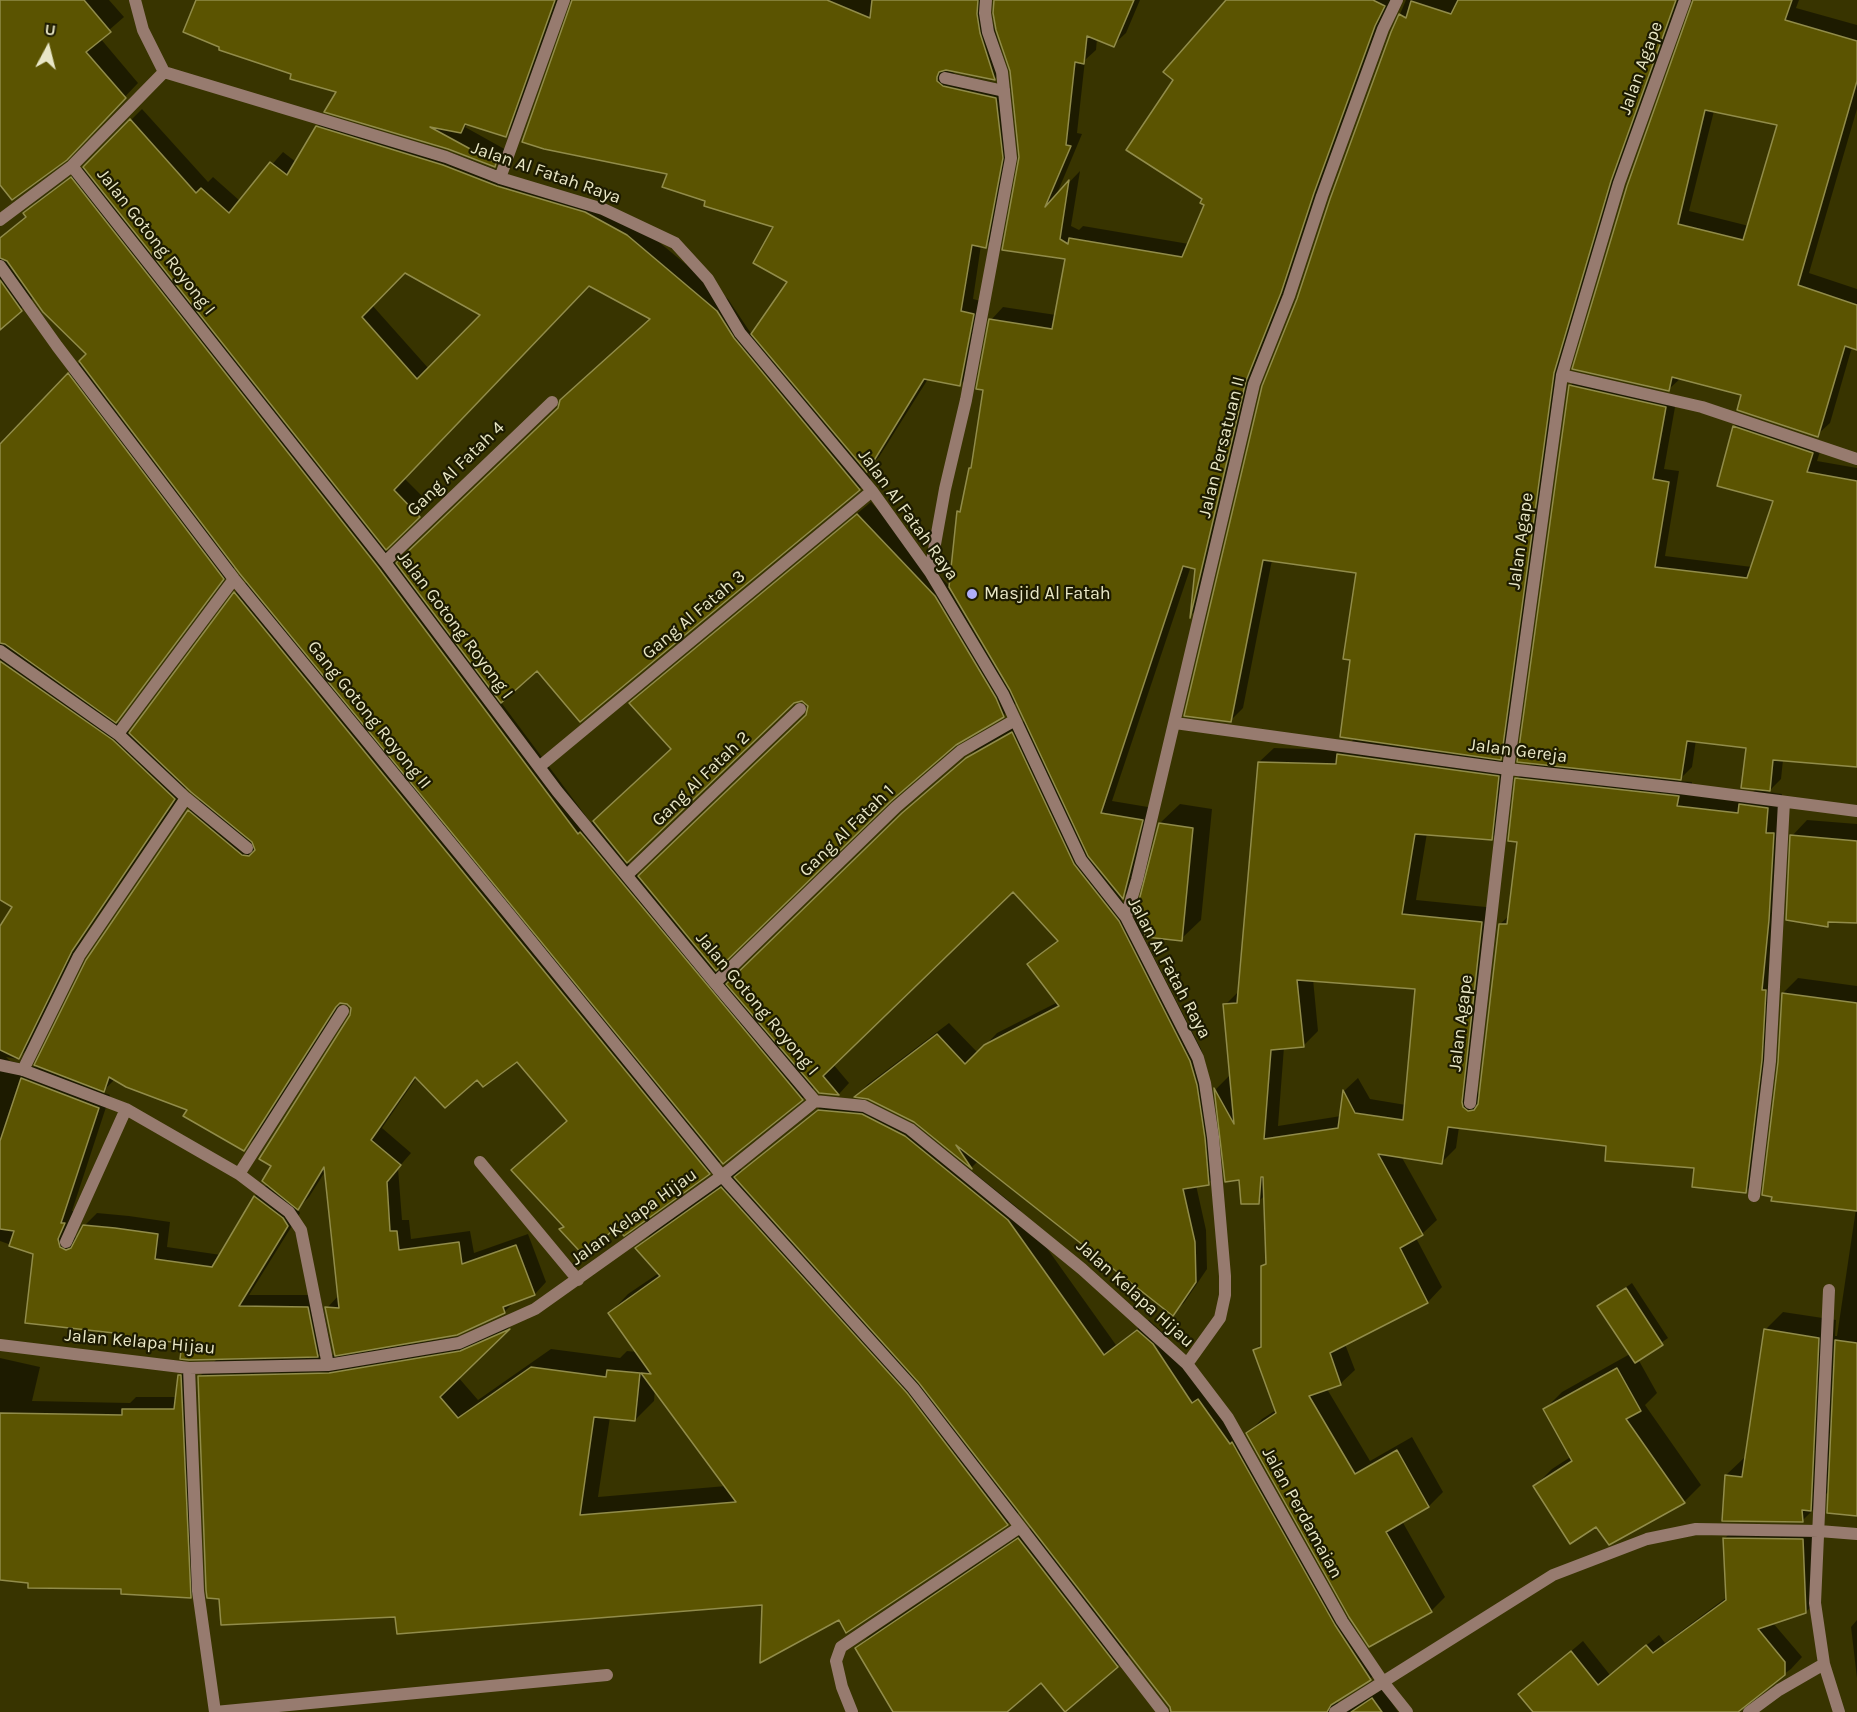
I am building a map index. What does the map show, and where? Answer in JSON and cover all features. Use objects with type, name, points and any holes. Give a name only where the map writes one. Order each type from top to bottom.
[{"type":"street","points":[[0,220],[72,166],[164,72],[142,30],[135,0]]},
{"type":"street","points":[[500,178],[564,0]]},
{"type":"street","points":[[930,572],[945,489],[966,400],[1011,158],[1002,72],[988,32],[985,13],[986,0]]},
{"type":"street","name":"Jalan Persatuan II","points":[[1126,917],[1175,723],[1254,384],[1289,296],[1322,196],[1383,29],[1397,0]]},
{"type":"street","name":"Jalan Agape","points":[[1470,1103],[1508,769],[1562,375],[1619,183],[1685,0]]},
{"type":"street","name":"Jalan Al Fatah Raya","points":[[164,72],[446,157],[500,178],[603,209],[675,243],[708,279],[740,333],[872,491],[930,572],[1003,694],[1081,860],[1126,917],[1198,1058],[1205,1083],[1213,1137],[1225,1295],[1220,1318],[1187,1364]]},
{"type":"street","points":[[945,78],[1004,91]]},
{"type":"street","name":"Jalan Gotong Royong I","points":[[72,166],[385,562],[539,767],[715,983],[815,1101]]},
{"type":"street","name":"Gang Gotong Royong II","points":[[0,267],[57,346],[234,579],[722,1176],[913,1388],[1163,1712]]},
{"type":"street","points":[[1562,375],[1702,407],[1857,459]]},
{"type":"street","name":"Gang Al Fatah 4","points":[[385,562],[552,402]]},
{"type":"street","name":"Gang Al Fatah 3","points":[[539,767],[872,491]]},
{"type":"street","points":[[118,734],[234,579]]},
{"type":"street","points":[[0,651],[118,734],[186,798],[247,848]]},
{"type":"street","name":"Gang Al Fatah 2","points":[[627,875],[800,709]]},
{"type":"street","name":"Gang Al Fatah 1","points":[[715,983],[896,807],[962,751],[1015,720]]},
{"type":"street","name":"Jalan Gereja","points":[[1175,723],[1508,769],[1857,811]]},
{"type":"street","points":[[23,1070],[78,956],[186,798]]},
{"type":"street","points":[[1754,1196],[1770,1061],[1784,802]]},
{"type":"street","points":[[239,1174],[343,1011]]},
{"type":"street","points":[[0,1065],[23,1070],[126,1109],[239,1174],[289,1212],[301,1230],[328,1365]]},
{"type":"street","name":"Jalan Kelapa Hijau","points":[[0,1345],[189,1368],[328,1365],[459,1343],[535,1309],[578,1280],[722,1176],[815,1101],[864,1106],[910,1129],[1082,1269],[1187,1364]]},
{"type":"street","points":[[66,1242],[126,1109]]},
{"type":"street","points":[[480,1162],[578,1280]]},
{"type":"street","points":[[1829,1290],[1815,1603],[1824,1664],[1839,1712]]},
{"type":"street","name":"Jalan Perdamaian","points":[[1187,1364],[1228,1418],[1342,1621],[1383,1682],[1407,1712]]},
{"type":"street","points":[[189,1368],[198,1590],[215,1712],[607,1676]]},
{"type":"street","points":[[852,1712],[836,1661],[841,1647],[1020,1527]]},
{"type":"street","points":[[1335,1712],[1553,1575],[1647,1539],[1696,1529],[1819,1531],[1857,1534]]},
{"type":"street","points":[[1749,1712],[1779,1690],[1824,1664]]},
{"type":"building","points":[[0,0],[84,0],[111,32],[86,52],[126,98],[67,160],[12,200],[0,185]]},
{"type":"building","points":[[196,0],[555,0],[506,137],[465,124],[461,133],[430,127],[496,163],[495,167],[448,149],[324,112],[336,92],[290,79],[291,74],[219,50],[219,47],[183,32]]},
{"type":"building","points":[[572,0],[827,0],[870,18],[872,0],[978,0],[977,14],[980,33],[995,80],[946,70],[939,72],[937,77],[937,81],[943,86],[996,98],[1003,158],[986,248],[972,245],[961,311],[974,314],[960,386],[924,379],[867,472],[751,334],[787,282],[753,263],[773,227],[704,206],[705,201],[662,187],[667,174],[544,149],[522,142]]},
{"type":"building","points":[[994,0],[1134,0],[1114,47],[1087,36],[1084,64],[1075,62],[1066,145],[1071,146],[1045,207],[1069,180],[1060,239],[1068,244],[1069,238],[1182,257],[1204,205],[1200,203],[1202,199],[1126,150],[1173,80],[1163,72],[1226,0],[1373,0],[1385,6],[1375,26],[1314,193],[1281,293],[1246,381],[1190,618],[1195,569],[1183,566],[1101,813],[1143,820],[1123,899],[1088,856],[1010,690],[949,587],[957,511],[960,512],[969,468],[971,468],[983,390],[976,389],[989,319],[1052,329],[1065,259],[1002,250],[1019,157],[1010,71],[996,30],[993,13]]},
{"type":"building","points":[[1458,0],[1676,0],[1611,181],[1554,373],[1501,760],[1340,737],[1350,660],[1343,659],[1356,573],[1263,560],[1231,722],[1184,716],[1262,386],[1297,299],[1330,199],[1391,32],[1399,14],[1406,18],[1411,1],[1451,14]]},
{"type":"building","points":[[1693,0],[1792,0],[1785,20],[1857,41],[1857,81],[1798,285],[1857,305],[1857,350],[1845,346],[1818,437],[1737,410],[1741,395],[1672,377],[1669,391],[1572,369],[1627,186]],"holes":[[[1705,110],[1777,125],[1743,240],[1678,224]]]},
{"type":"building","points":[[130,119],[196,193],[201,188],[229,213],[270,162],[287,175],[316,126],[443,165],[497,186],[585,212],[627,235],[717,311],[734,338],[860,490],[580,722],[537,671],[501,703],[396,563],[558,408],[560,400],[650,319],[589,286],[394,490],[420,517],[386,550],[83,167]],"holes":[[[405,273],[480,315],[417,379],[362,317]]]},
{"type":"building","points":[[71,177],[378,567],[578,834],[580,832],[803,1100],[723,1164],[240,574],[79,361],[86,354],[43,312],[7,261],[0,258],[0,238],[26,217],[23,213]]},
{"type":"building","points":[[0,280],[22,311],[0,330]]},
{"type":"building","points":[[68,373],[224,579],[116,723],[5,644],[0,643],[0,444]]},
{"type":"building","points":[[1569,385],[1666,407],[1653,479],[1669,482],[1655,567],[1747,578],[1773,501],[1717,486],[1733,426],[1813,453],[1807,472],[1857,481],[1857,767],[1773,760],[1770,791],[1741,788],[1746,748],[1687,741],[1681,780],[1517,762]]},
{"type":"building","points":[[857,514],[935,596],[996,698],[1004,717],[956,745],[891,801],[716,971],[638,876],[806,715],[808,706],[802,701],[794,703],[627,863],[593,821],[671,749],[629,703]]},
{"type":"building","points":[[234,592],[710,1174],[624,1236],[616,1227],[585,1257],[559,1229],[564,1227],[511,1170],[567,1121],[517,1062],[483,1087],[477,1080],[445,1108],[415,1077],[371,1140],[401,1165],[387,1182],[390,1231],[397,1231],[399,1250],[459,1242],[462,1264],[516,1245],[535,1295],[503,1307],[505,1313],[457,1335],[335,1356],[325,1307],[339,1308],[324,1167],[298,1210],[262,1181],[271,1166],[259,1159],[350,1015],[351,1008],[347,1004],[340,1003],[336,1007],[244,1151],[183,1116],[187,1110],[126,1087],[109,1077],[104,1092],[34,1065],[86,960],[188,810],[242,855],[249,856],[255,850],[252,842],[191,792],[129,733]]},
{"type":"building","points":[[0,661],[113,740],[175,799],[72,951],[19,1059],[0,1050],[0,926],[12,907],[0,900]]},
{"type":"building","points":[[1012,732],[1074,864],[1119,921],[1190,1061],[1197,1085],[1209,1185],[1183,1189],[1195,1242],[1196,1282],[1173,1316],[956,1145],[972,1169],[914,1122],[868,1099],[854,1097],[937,1034],[965,1064],[984,1045],[1059,1006],[1027,964],[1058,941],[1013,892],[823,1076],[839,1095],[819,1093],[726,984],[902,813],[966,758]]},
{"type":"building","points":[[1337,754],[1499,776],[1492,840],[1415,834],[1402,914],[1482,922],[1462,1102],[1463,1107],[1468,1111],[1474,1110],[1478,1104],[1499,924],[1507,924],[1517,842],[1508,841],[1515,778],[1679,796],[1677,806],[1738,813],[1739,804],[1768,808],[1766,833],[1774,833],[1762,990],[1766,990],[1762,1060],[1746,1193],[1692,1187],[1694,1168],[1605,1161],[1606,1146],[1448,1127],[1442,1164],[1378,1154],[1423,1235],[1400,1248],[1428,1303],[1330,1353],[1341,1385],[1309,1396],[1355,1474],[1397,1450],[1429,1507],[1386,1532],[1432,1612],[1369,1647],[1349,1617],[1246,1433],[1276,1413],[1253,1350],[1261,1347],[1261,1266],[1266,1264],[1263,1177],[1261,1177],[1259,1204],[1241,1204],[1239,1180],[1225,1182],[1214,1088],[1234,1124],[1223,1004],[1237,1003],[1258,762],[1336,764]],"holes":[[[1297,980],[1415,989],[1403,1120],[1355,1113],[1343,1090],[1338,1128],[1264,1139],[1271,1050],[1304,1047]]]},
{"type":"building","points":[[1159,823],[1193,828],[1182,941],[1146,937],[1135,916]]},
{"type":"building","points":[[1790,835],[1857,841],[1857,923],[1828,922],[1828,927],[1786,920]]},
{"type":"building","points":[[1782,993],[1857,1003],[1857,1211],[1771,1201],[1772,1197],[1762,1195],[1778,1062]]},
{"type":"building","points":[[21,1078],[99,1108],[61,1223],[65,1223],[58,1239],[60,1247],[66,1250],[71,1248],[83,1225],[115,1228],[158,1234],[155,1259],[212,1267],[254,1196],[283,1218],[288,1226],[239,1306],[308,1307],[318,1357],[180,1359],[182,1343],[25,1323],[33,1254],[9,1246],[14,1231],[0,1229],[0,1141]]},
{"type":"building","points":[[818,1110],[862,1114],[905,1136],[1008,1220],[1104,1355],[1137,1330],[1153,1344],[1192,1403],[1198,1399],[1230,1444],[1232,1442],[1335,1625],[1371,1680],[1331,1705],[1327,1712],[1171,1712],[1170,1707],[919,1383],[734,1177]]},
{"type":"building","points":[[721,1187],[907,1393],[1008,1525],[846,1633],[839,1620],[760,1663],[762,1605],[397,1634],[395,1617],[221,1625],[219,1599],[207,1598],[206,1590],[198,1376],[329,1373],[460,1351],[510,1329],[440,1397],[458,1418],[531,1367],[606,1377],[607,1370],[640,1373],[635,1421],[594,1417],[580,1515],[736,1502],[641,1373],[651,1374],[608,1313],[660,1276],[635,1248]]},
{"type":"building","points":[[1626,1288],[1663,1345],[1635,1363],[1597,1306]]},
{"type":"building","points":[[1764,1329],[1819,1338],[1811,1511],[1802,1510],[1803,1522],[1722,1521],[1725,1475],[1742,1477]]},
{"type":"building","points":[[1835,1340],[1857,1343],[1857,1516],[1827,1513]]},
{"type":"building","points":[[1617,1368],[1641,1411],[1626,1419],[1685,1503],[1609,1545],[1596,1527],[1570,1544],[1533,1486],[1572,1461],[1543,1409]]},
{"type":"building","points":[[178,1375],[181,1375],[191,1598],[121,1594],[121,1589],[28,1588],[28,1583],[0,1580],[0,1413],[122,1415],[122,1409],[174,1409]]},
{"type":"building","points":[[1018,1538],[1118,1667],[1065,1712],[1041,1683],[1007,1712],[893,1712],[855,1648]]},
{"type":"building","points":[[1723,1538],[1803,1539],[1806,1613],[1758,1629],[1785,1662],[1785,1675],[1738,1712],[1533,1712],[1518,1694],[1571,1651],[1598,1685],[1646,1645],[1653,1653],[1726,1600]]},
{"type":"building","points":[[1372,1698],[1382,1712],[1351,1712]]},
{"type":"place","name":"Masjid Al Fatah","points":[[972,594]]}]
